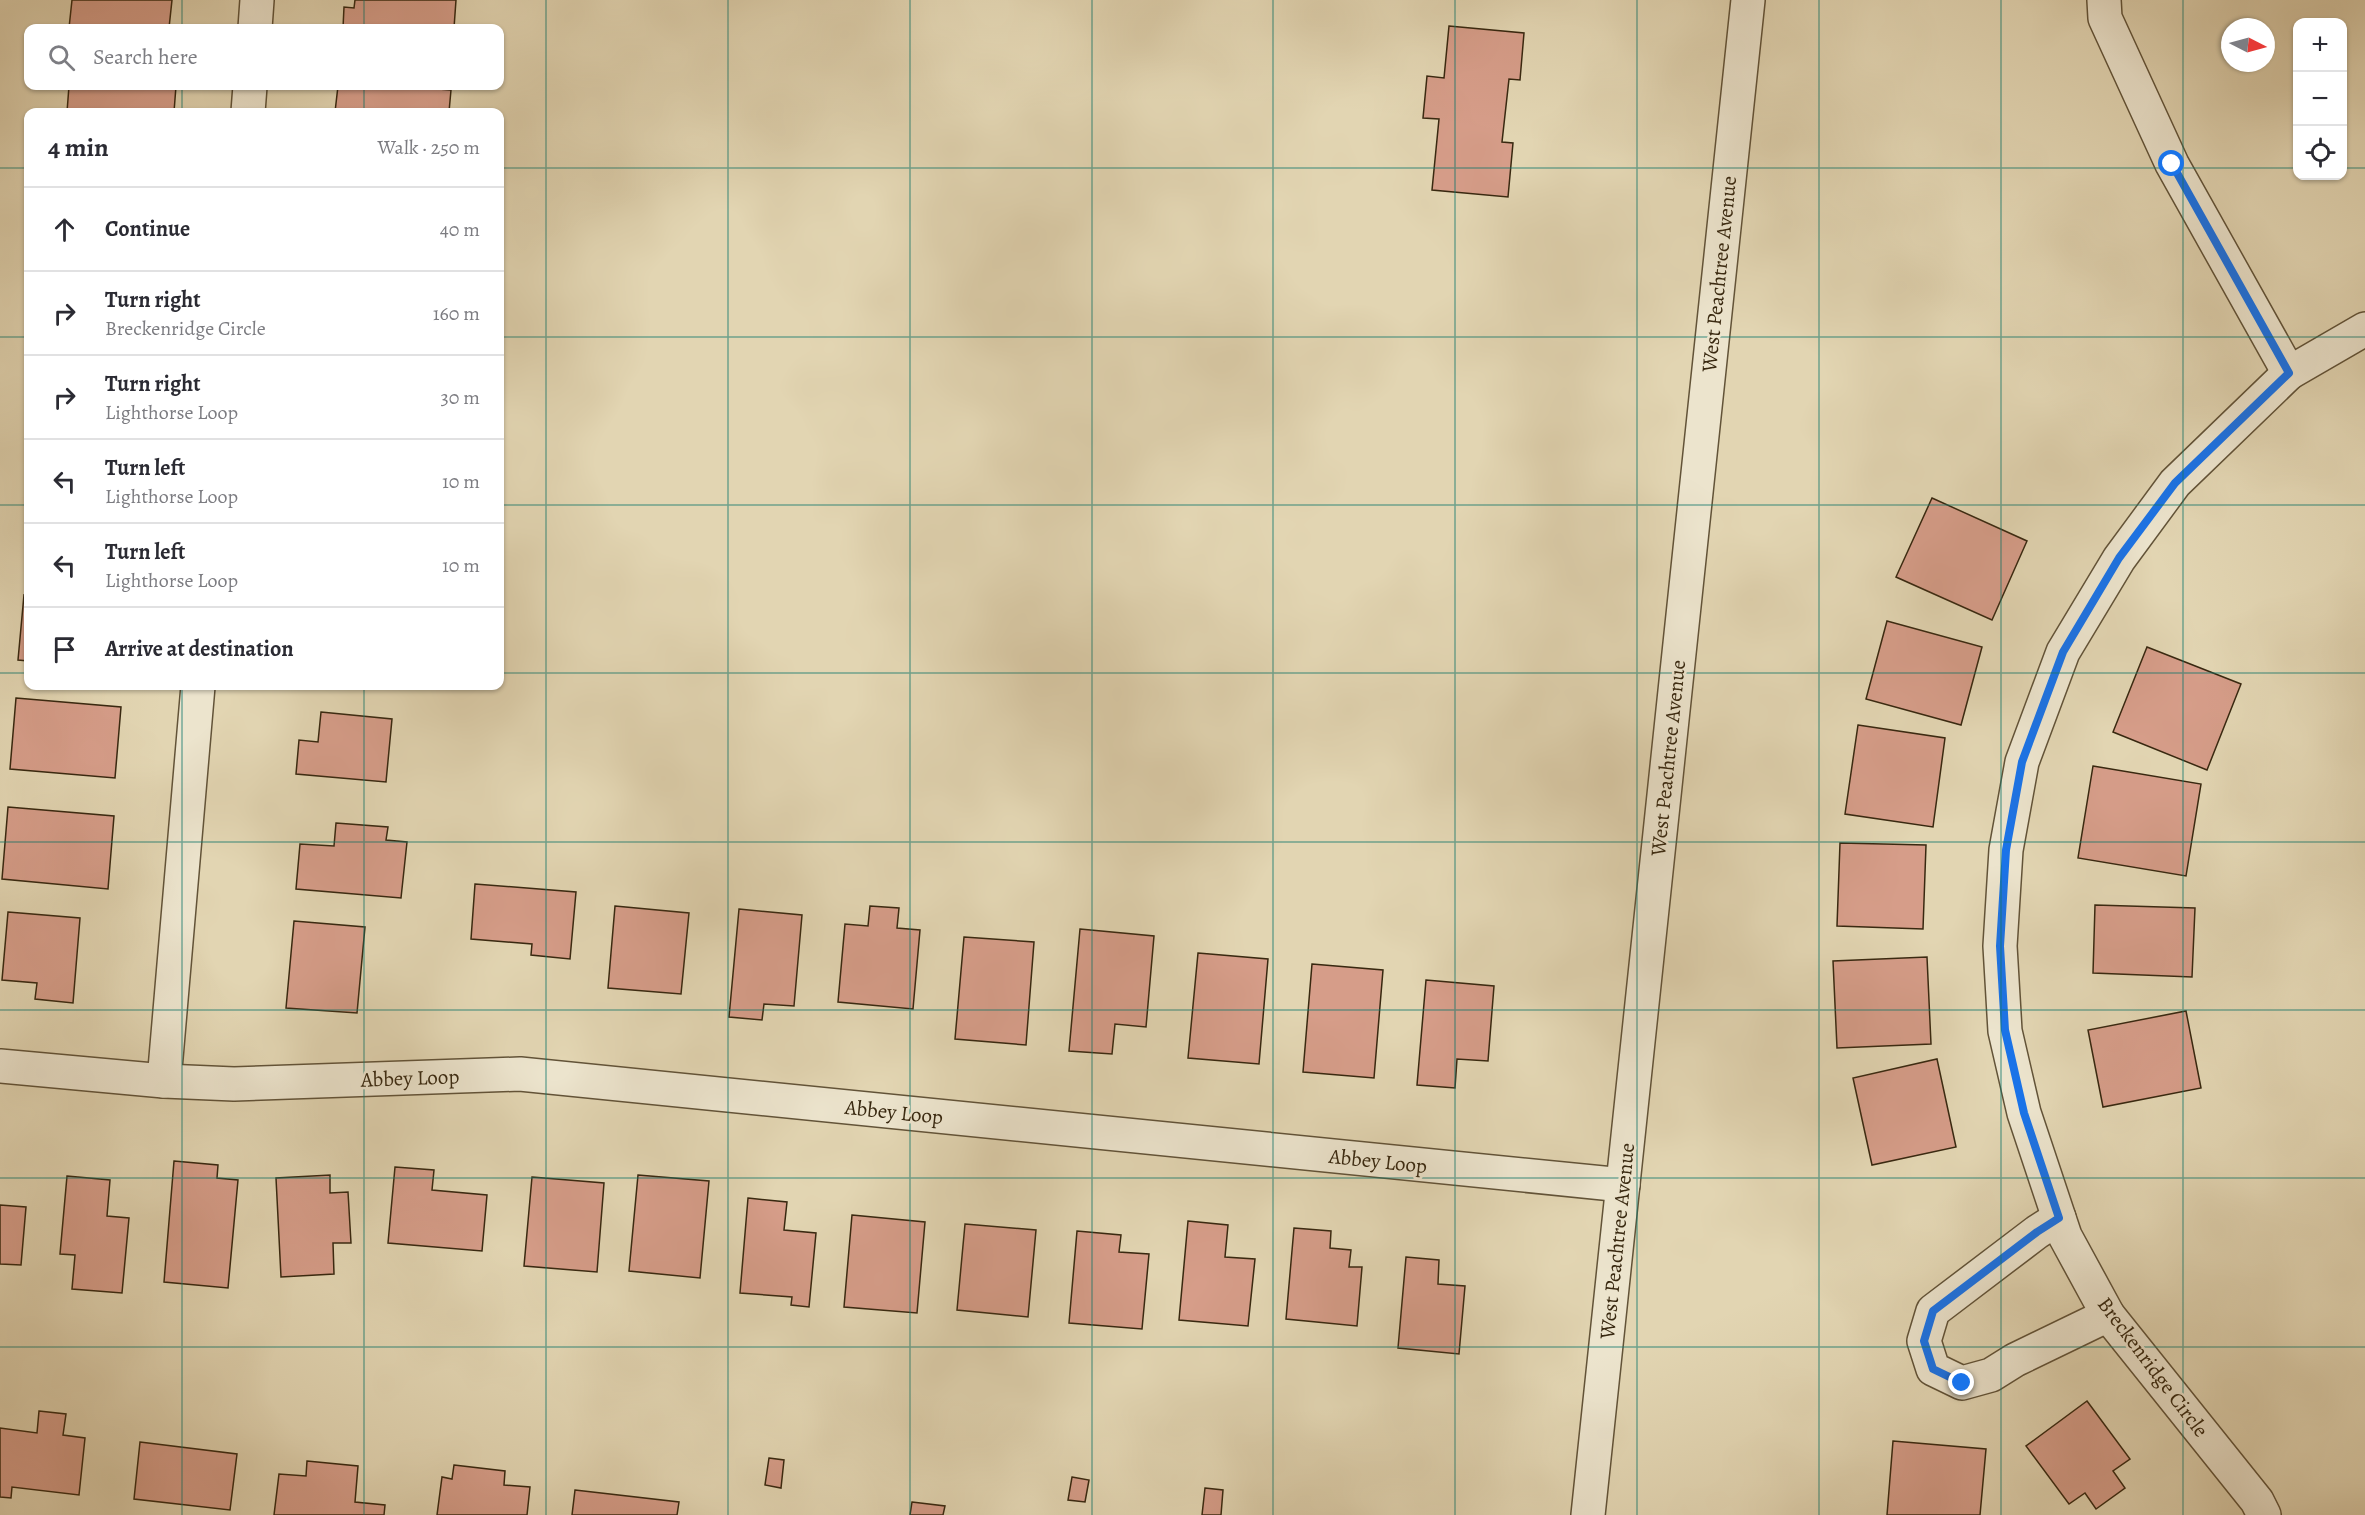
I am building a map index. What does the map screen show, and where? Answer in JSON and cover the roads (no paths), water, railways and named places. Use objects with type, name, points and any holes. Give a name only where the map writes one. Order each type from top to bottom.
[{"type":"street","points":[[255,24],[257,0]]},
{"type":"street","name":"West Peachtree Avenue","points":[[1588,1515],[1748,0]]},
{"type":"street","points":[[2104,0],[2105,18],[2172,164],[2289,373]]},
{"type":"street","points":[[248,108],[250,90]]},
{"type":"street","name":"Breckenridge Circle","points":[[2264,1515],[2258,1501],[2108,1315],[2065,1236],[2024,1113],[2005,1030],[2000,946],[2006,850],[2022,762],[2063,652],[2119,558],[2175,483],[2289,373],[2365,330]]},
{"type":"street","points":[[164,1081],[198,690]]},
{"type":"street","name":"Abbey Loop","points":[[0,1066],[164,1081],[234,1083],[520,1074],[1623,1185]]},
{"type":"street","points":[[2059,1218],[2037,1232],[1933,1311],[1924,1341],[1933,1369],[1962,1383],[1992,1375],[2015,1360],[2108,1315]]}]
